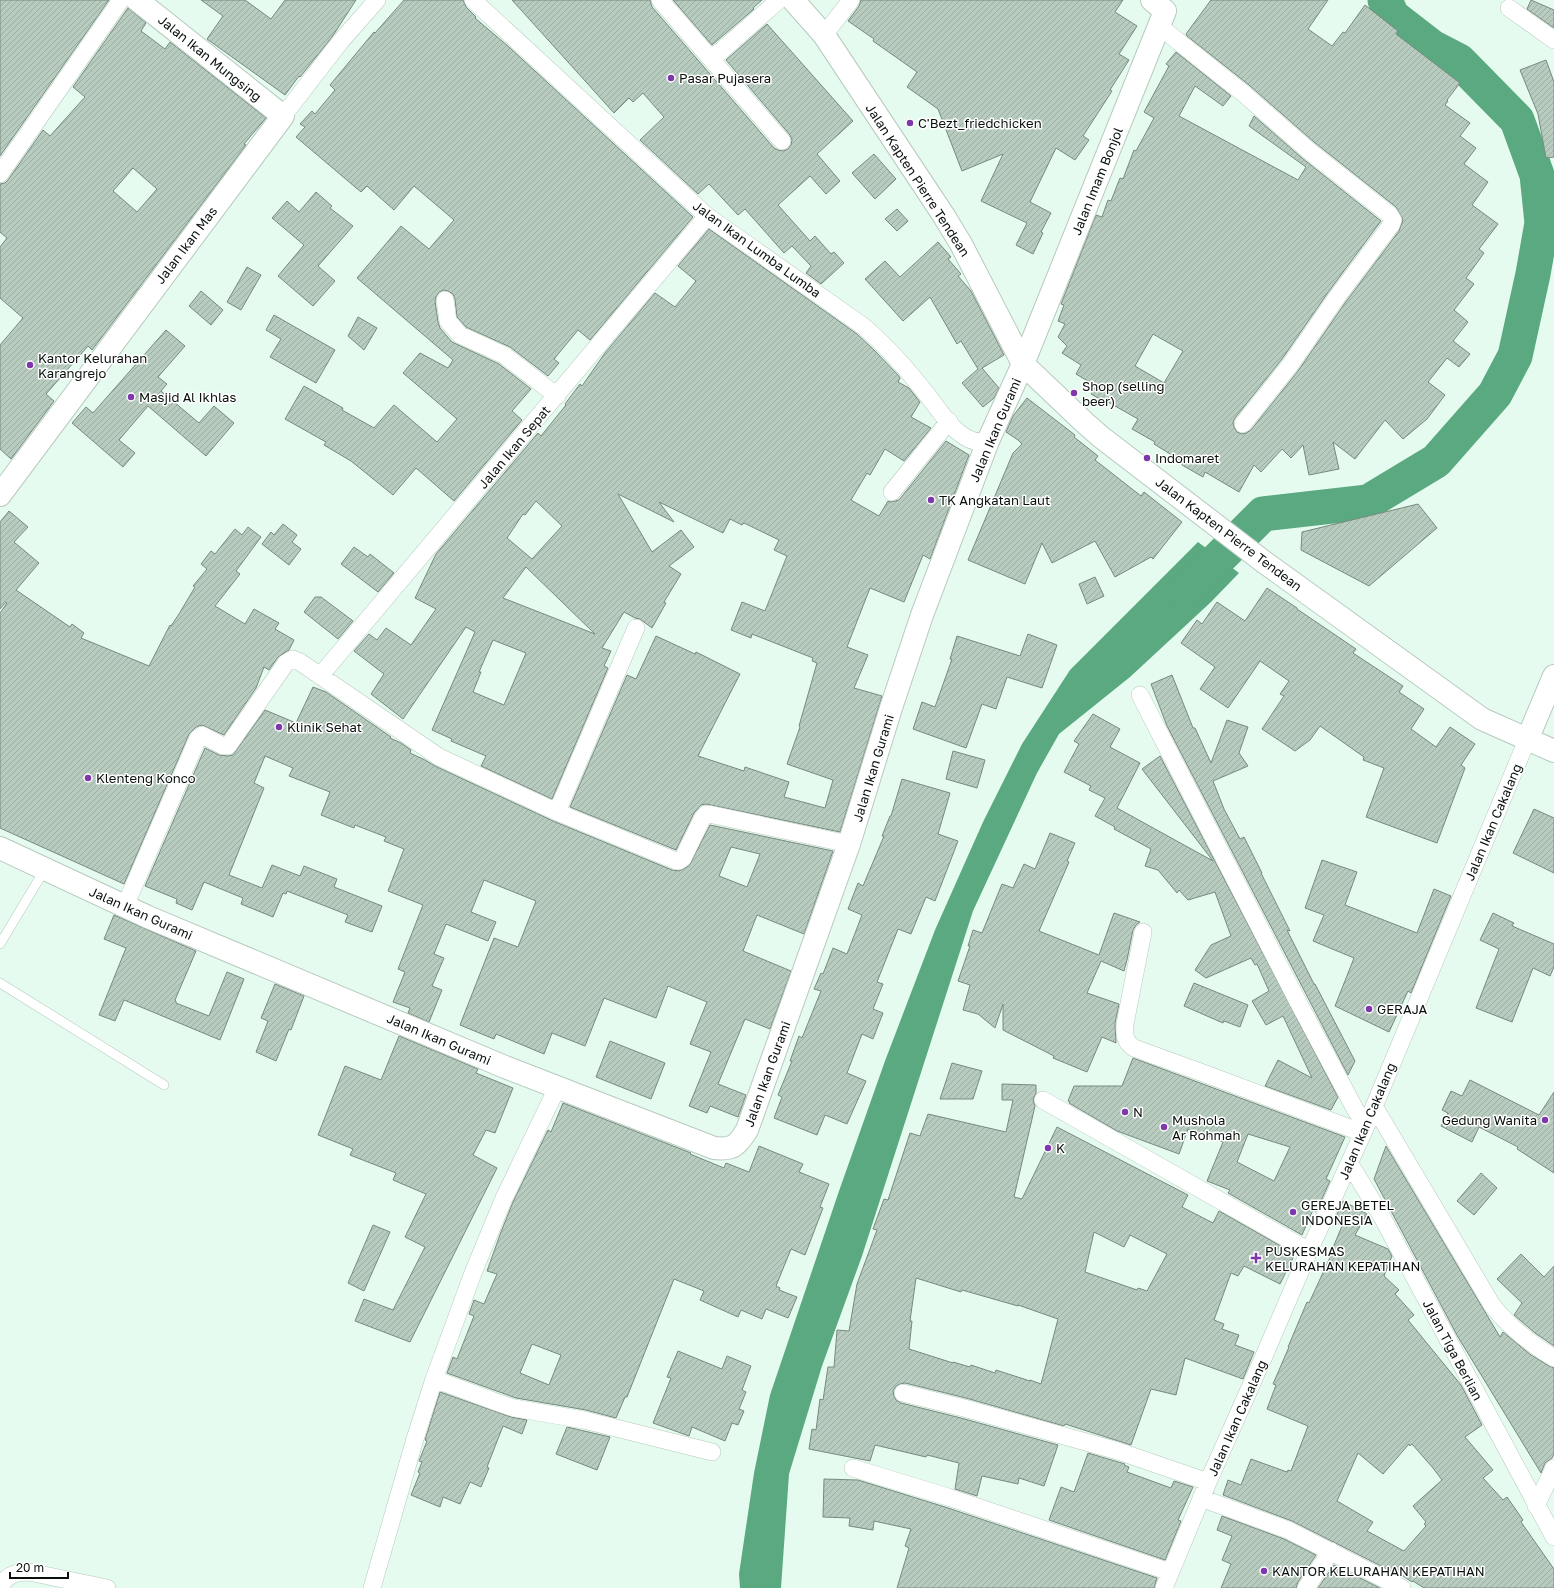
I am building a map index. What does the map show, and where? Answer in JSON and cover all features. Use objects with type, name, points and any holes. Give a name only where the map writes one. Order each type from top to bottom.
[{"type":"main road","name":"Jalan Ikan Mungsing","points":[[137,0],[283,116]]},
{"type":"main road","name":"Jalan Kapten Pierre Tendean","points":[[793,0],[824,35],[947,221],[961,244],[1023,364],[1101,437],[1264,562],[1482,719],[1554,751]]},
{"type":"main road","name":"Jalan Imam Bonjol","points":[[1023,364],[1163,9]]},
{"type":"main road","name":"Jalan Ikan Mas","points":[[0,495],[283,116]]},
{"type":"main road","name":"Jalan Ikan Gurami","points":[[0,848],[126,906],[557,1088],[714,1148],[724,1149],[734,1147],[741,1140],[747,1130],[849,844],[922,615],[988,441],[1023,364]]},
{"type":"main road","points":[[1527,740],[1554,676]]},
{"type":"street","points":[[0,174],[121,0]]},
{"type":"street","name":"Jalan Ikan Mas","points":[[283,116],[340,41],[377,0]]},
{"type":"street","name":"Jalan Ikan Lumba Lumba","points":[[472,0],[707,216],[863,326],[884,344],[901,361],[957,431],[968,438],[982,442],[988,441]]},
{"type":"street","points":[[660,0],[782,141]]},
{"type":"street","points":[[712,60],[779,0]]},
{"type":"street","points":[[824,35],[851,0]]},
{"type":"street","points":[[1509,8],[1554,40]]},
{"type":"street","points":[[1163,9],[1243,93],[1308,150],[1390,215],[1393,220],[1391,225],[1337,297],[1290,365],[1243,424]]},
{"type":"street","name":"Jalan Ikan Sepat","points":[[320,676],[707,216]]},
{"type":"street","points":[[445,300],[448,321],[460,335],[470,341],[504,355],[557,396]]},
{"type":"street","points":[[892,492],[949,421]]},
{"type":"street","points":[[557,812],[636,628]]},
{"type":"street","points":[[126,906],[200,736],[204,736],[223,746],[228,746],[286,663],[293,659],[300,662],[430,753],[557,812],[679,862],[683,858],[702,819],[706,814],[849,844]]},
{"type":"street","points":[[1140,695],[1364,1130]]},
{"type":"street","name":"Jalan Ikan Cakalang","points":[[1164,1588],[1204,1490],[1309,1251],[1350,1164],[1527,740]]},
{"type":"street","points":[[1143,932],[1125,1024],[1124,1034],[1129,1045],[1364,1130]]},
{"type":"street","points":[[372,1588],[434,1379],[473,1273],[504,1198],[557,1088]]},
{"type":"street","points":[[1043,1100],[1309,1251]]},
{"type":"street","points":[[1374,1106],[1499,1314],[1520,1334],[1554,1358]]},
{"type":"street","name":"Jalan Tiga Berlian","points":[[1350,1164],[1382,1217],[1554,1537]]},
{"type":"street","points":[[434,1379],[514,1408],[584,1420],[712,1452]]},
{"type":"street","points":[[903,1392],[1118,1451],[1288,1530],[1402,1588]]},
{"type":"street","points":[[853,1468],[948,1497],[1170,1572]]},
{"type":"street","points":[[1536,1506],[1554,1468]]},
{"type":"street","points":[[1306,1588],[1331,1551]]},
{"type":"street","points":[[0,1588],[6,1578],[13,1574],[29,1572],[107,1588]]},
{"type":"lane","points":[[0,944],[45,869]]},
{"type":"lane","points":[[0,983],[164,1086]]},
{"type":"shaded area","points":[[1198,542],[1239,573],[1211,602],[1130,677],[1059,734],[1037,773],[973,911],[862,1256],[822,1366],[789,1474],[781,1588],[740,1588],[739,1574],[754,1473],[770,1395],[885,1061],[935,930],[983,822],[1022,744],[1070,670]]},
{"type":"building","points":[[0,0],[109,0],[0,156]]},
{"type":"building","points":[[201,0],[245,0],[271,19],[285,0],[356,0],[332,37],[285,95],[207,39],[223,16]]},
{"type":"building","points":[[404,0],[463,0],[466,7],[476,17],[475,18],[509,47],[693,217],[590,340],[578,330],[554,359],[559,363],[548,376],[510,347],[466,327],[457,317],[453,294],[444,290],[439,292],[435,301],[438,322],[440,328],[452,342],[499,364],[531,389],[512,411],[522,420],[454,501],[416,468],[393,495],[351,461],[324,445],[326,442],[285,419],[304,386],[343,408],[342,410],[374,428],[394,405],[437,442],[457,419],[403,373],[420,353],[448,368],[453,360],[357,278],[401,226],[429,249],[454,220],[414,186],[394,210],[367,186],[361,192],[296,137],[305,127],[300,124],[312,111],[315,114],[335,90],[330,85],[374,32],[375,33]]},
{"type":"building","points":[[512,0],[650,0],[652,7],[774,148],[783,151],[788,149],[791,145],[792,140],[790,135],[726,60],[767,24],[853,121],[817,154],[840,181],[826,194],[810,176],[778,205],[810,241],[815,236],[831,254],[834,252],[844,263],[821,284],[806,273],[811,266],[792,246],[784,253],[745,209],[738,215],[709,184],[698,194],[640,140],[664,117],[643,93],[633,102],[629,98],[614,113]]},
{"type":"building","points":[[673,0],[762,0],[753,8],[754,9],[712,45]]},
{"type":"building","points":[[861,0],[1123,0],[1115,12],[1137,26],[1119,54],[1129,60],[1110,90],[1112,91],[1083,136],[1089,140],[1075,160],[1056,148],[1030,202],[1051,213],[1041,232],[1043,233],[1033,254],[1016,245],[1027,223],[981,201],[1003,154],[962,171],[938,109],[907,87],[917,72],[873,41],[874,39],[848,21],[859,6]]},
{"type":"building","points":[[1211,0],[1328,0],[1308,29],[1332,46],[1343,32],[1345,33],[1365,5],[1398,31],[1396,34],[1460,83],[1445,105],[1470,123],[1460,136],[1476,148],[1464,164],[1488,182],[1472,205],[1498,224],[1479,249],[1484,253],[1466,278],[1474,284],[1454,310],[1468,322],[1453,341],[1470,354],[1459,367],[1447,358],[1428,382],[1445,395],[1427,419],[1403,439],[1385,420],[1355,459],[1333,442],[1339,469],[1309,475],[1303,445],[1291,458],[1282,449],[1261,472],[1254,465],[1239,492],[1205,472],[1203,477],[1182,465],[1183,462],[1154,444],[1155,442],[1132,429],[1138,419],[1091,394],[1096,386],[1076,374],[1081,365],[1062,353],[1067,346],[1058,337],[1065,324],[1058,321],[1064,305],[1061,304],[1096,215],[1102,217],[1108,200],[1111,201],[1120,178],[1123,179],[1134,150],[1136,151],[1154,118],[1144,112],[1169,66],[1166,64],[1176,52],[1231,96],[1223,106],[1195,86],[1179,116],[1298,180],[1306,167],[1249,126],[1254,116],[1302,158],[1381,221],[1329,291],[1282,359],[1235,418],[1233,422],[1237,432],[1242,434],[1251,430],[1298,371],[1345,303],[1399,231],[1403,220],[1396,207],[1314,142],[1249,85],[1186,34]],"holes":[[[1153,334],[1183,351],[1164,383],[1135,366]]]},
{"type":"building","points":[[1531,0],[1554,10],[1554,28],[1527,9]]},
{"type":"building","points":[[128,8],[146,23],[141,31],[165,49],[170,42],[266,118],[244,144],[246,145],[92,350],[88,346],[46,394],[54,401],[11,459],[0,449],[0,345],[23,318],[0,298],[0,247],[7,238],[0,232],[0,184],[5,183],[8,180],[43,130],[50,136],[85,97],[73,87]],"holes":[[[133,168],[157,189],[137,212],[113,191]]]},
{"type":"building","points":[[1546,60],[1554,82],[1554,157],[1546,158],[1538,114],[1520,70]]},
{"type":"building","points":[[874,154],[896,179],[875,199],[852,173]]},
{"type":"building","points":[[316,192],[332,206],[330,208],[353,226],[318,266],[335,281],[313,306],[278,276],[304,245],[272,218],[287,201],[299,212]]},
{"type":"building","points":[[897,209],[908,221],[897,231],[885,219]]},
{"type":"building","points":[[709,229],[857,334],[898,375],[900,378],[898,382],[909,388],[920,402],[911,417],[931,428],[904,461],[885,449],[870,475],[867,473],[851,500],[879,516],[888,501],[891,502],[899,500],[946,441],[969,455],[930,559],[923,555],[904,602],[870,588],[847,647],[868,655],[854,688],[882,696],[840,832],[706,804],[701,805],[694,813],[676,850],[570,807],[627,675],[636,679],[656,636],[695,654],[696,652],[740,674],[698,756],[744,771],[745,767],[789,782],[784,797],[825,808],[833,780],[787,764],[800,727],[799,726],[817,663],[812,661],[813,658],[752,634],[751,638],[731,630],[742,602],[765,611],[787,556],[774,550],[779,540],[744,523],[742,525],[730,519],[723,533],[659,502],[674,522],[618,494],[652,552],[681,530],[694,547],[669,566],[681,574],[664,602],[666,603],[652,628],[640,619],[624,612],[602,648],[611,651],[604,666],[608,668],[552,799],[481,766],[486,756],[451,741],[452,739],[432,730],[475,632],[466,627],[403,719],[371,694],[384,674],[354,651],[369,634],[377,640],[386,628],[411,645],[436,609],[415,598],[436,554],[538,433],[541,436],[566,405],[565,404],[580,384],[582,386],[605,353],[655,293],[675,307],[696,281],[678,266]],"holes":[[[536,501],[562,526],[532,559],[507,538],[523,514],[525,515]],[[526,567],[595,634],[503,598]],[[493,640],[526,653],[504,705],[473,692],[481,672],[479,672]]]},
{"type":"building","points":[[938,242],[951,257],[948,259],[961,274],[958,276],[971,291],[1004,355],[982,368],[999,388],[994,398],[983,407],[962,383],[978,369],[961,341],[957,344],[930,297],[903,321],[865,279],[885,261],[900,277]]},
{"type":"building","points":[[247,267],[261,275],[241,310],[227,302]]},
{"type":"building","points":[[201,291],[223,310],[211,325],[189,306]]},
{"type":"building","points":[[274,315],[335,350],[316,383],[270,357],[281,339],[266,330]]},
{"type":"building","points":[[358,317],[377,328],[364,350],[348,336]]},
{"type":"building","points":[[166,330],[185,346],[158,377],[167,384],[161,391],[199,423],[214,406],[234,423],[206,456],[148,406],[119,440],[135,453],[123,467],[72,423],[86,407],[93,413]]},
{"type":"building","points":[[1027,398],[1075,435],[1074,437],[1098,456],[1095,460],[1141,496],[1144,492],[1182,522],[1153,559],[1151,557],[1115,577],[1095,541],[1052,563],[1042,543],[1025,584],[968,560],[1013,453],[1022,444],[1006,432],[1013,416]]},
{"type":"building","points":[[1418,504],[1437,528],[1369,586],[1301,550],[1302,532]]},
{"type":"building","points":[[9,511],[28,527],[14,542],[39,563],[16,590],[70,627],[72,624],[84,633],[81,638],[149,666],[170,625],[171,626],[179,614],[195,587],[193,586],[207,569],[201,564],[211,551],[215,554],[235,529],[242,535],[248,527],[261,537],[236,571],[240,574],[215,606],[245,624],[254,609],[279,623],[275,629],[294,640],[289,650],[278,657],[269,670],[264,667],[256,688],[224,735],[202,725],[196,727],[189,734],[124,884],[0,828],[0,613],[7,603],[6,602],[0,609],[0,522]]},
{"type":"building","points":[[283,524],[297,535],[292,542],[301,549],[289,565],[262,544],[271,532],[274,535]]},
{"type":"building","points":[[354,547],[368,557],[370,554],[394,573],[378,592],[341,564]]},
{"type":"building","points":[[1095,577],[1104,596],[1087,604],[1079,584]]},
{"type":"building","points":[[1267,588],[1356,649],[1353,653],[1403,686],[1399,692],[1424,709],[1411,729],[1436,747],[1450,727],[1475,744],[1461,765],[1465,768],[1437,843],[1366,817],[1384,768],[1363,760],[1364,757],[1320,726],[1310,740],[1295,751],[1262,729],[1284,696],[1280,694],[1289,681],[1260,661],[1228,708],[1200,689],[1215,667],[1181,643],[1197,620],[1202,624],[1217,602],[1245,621]]},
{"type":"building","points":[[315,597],[321,597],[353,621],[338,639],[304,612]]},
{"type":"building","points":[[1028,634],[1057,645],[1042,688],[1007,677],[996,709],[982,704],[966,748],[913,729],[922,702],[935,707],[952,659],[950,659],[957,636],[1020,656]]},
{"type":"building","points":[[1172,675],[1193,728],[1195,728],[1211,763],[1227,720],[1248,727],[1239,753],[1248,766],[1213,781],[1224,809],[1240,839],[1244,837],[1290,931],[1287,930],[1355,1061],[1348,1075],[1167,726],[1151,684]]},
{"type":"building","points":[[313,687],[326,692],[391,737],[390,738],[411,750],[410,753],[435,766],[553,821],[672,870],[679,871],[689,866],[710,825],[833,851],[804,934],[757,915],[743,951],[791,971],[770,1029],[745,1019],[718,1084],[746,1095],[738,1117],[710,1106],[707,1113],[689,1106],[711,1052],[690,1044],[707,1002],[668,986],[656,1018],[604,998],[585,1046],[552,1033],[544,1054],[496,1034],[494,1039],[460,1025],[494,938],[518,947],[536,901],[484,880],[471,912],[496,922],[488,941],[446,924],[434,954],[444,958],[432,986],[442,990],[429,1022],[408,1013],[410,1008],[393,1002],[405,972],[398,969],[423,905],[388,891],[404,849],[384,841],[386,837],[355,825],[354,828],[321,815],[330,792],[289,776],[293,768],[265,756],[254,783],[264,788],[229,875],[262,888],[272,865],[300,876],[304,866],[337,879],[334,887],[382,906],[372,932],[345,922],[348,915],[287,891],[286,894],[283,893],[273,917],[241,904],[243,898],[204,882],[192,910],[176,903],[177,899],[145,886],[205,748],[219,755],[233,755],[265,710],[296,723]],"holes":[[[731,847],[760,854],[747,887],[719,876]]]},
{"type":"building","points":[[1093,714],[1120,729],[1110,747],[1140,763],[1117,808],[1213,861],[1142,769],[1160,756],[1338,1097],[1331,1110],[1265,1086],[1278,1060],[1312,1078],[1283,1016],[1266,1025],[1252,1001],[1269,991],[1257,964],[1255,965],[1251,958],[1206,978],[1195,970],[1211,945],[1231,936],[1215,892],[1188,900],[1179,890],[1177,893],[1158,870],[1145,866],[1151,849],[1114,829],[1115,827],[1095,816],[1105,798],[1089,790],[1091,786],[1064,772],[1079,744],[1074,741]]},
{"type":"building","points":[[953,751],[985,760],[977,788],[946,779]]},
{"type":"building","points":[[902,779],[950,793],[938,834],[958,841],[935,901],[926,897],[911,934],[898,929],[877,982],[883,984],[873,1009],[883,1013],[873,1039],[862,1034],[847,1073],[866,1081],[847,1124],[825,1115],[817,1135],[774,1118],[782,1097],[778,1095],[792,1061],[790,1061],[799,1036],[802,1038],[821,991],[814,989],[821,973],[823,974],[833,948],[847,954],[862,915],[848,909],[858,883],[863,886],[884,836],[882,836],[891,816]]},
{"type":"building","points":[[1534,809],[1554,818],[1554,873],[1513,853]]},
{"type":"building","points":[[1050,833],[1075,843],[1067,861],[1069,862],[1039,931],[1099,955],[1114,913],[1140,922],[1133,930],[1124,971],[1101,961],[1087,993],[1119,1004],[1115,1023],[1116,1043],[1102,1037],[1087,1072],[1053,1058],[1054,1056],[1003,1030],[1003,1004],[995,1028],[978,1014],[963,1010],[970,985],[958,981],[970,946],[968,946],[973,930],[982,933],[1002,884],[1013,888],[1024,864],[1035,869]]},
{"type":"building","points":[[1322,860],[1357,872],[1345,905],[1417,933],[1434,889],[1451,896],[1411,993],[1408,991],[1389,1032],[1335,1006],[1354,958],[1313,941],[1324,915],[1305,908]]},
{"type":"building","points":[[1493,913],[1514,923],[1512,926],[1554,944],[1554,967],[1550,976],[1533,968],[1512,1022],[1476,1008],[1499,949],[1480,940]]},
{"type":"building","points":[[114,915],[196,951],[175,1000],[176,1003],[209,1016],[227,972],[244,979],[220,1040],[124,1000],[115,1021],[99,1015],[126,948],[104,939]]},
{"type":"building","points":[[1194,983],[1248,1005],[1240,1027],[1224,1021],[1223,1023],[1184,1006]]},
{"type":"building","points":[[275,984],[304,996],[291,1030],[289,1029],[276,1061],[256,1052],[268,1021],[261,1018]]},
{"type":"building","points":[[399,1036],[478,1069],[476,1073],[513,1088],[495,1133],[486,1130],[473,1155],[497,1168],[410,1342],[355,1321],[364,1299],[393,1310],[425,1247],[405,1237],[426,1194],[393,1180],[396,1173],[350,1155],[353,1149],[318,1135],[345,1066],[381,1080]]},
{"type":"building","points":[[610,1041],[665,1063],[651,1099],[596,1077]]},
{"type":"building","points":[[1133,1058],[1345,1137],[1326,1179],[1330,1181],[1316,1212],[1313,1210],[1302,1235],[1228,1193],[1230,1190],[1207,1181],[1223,1142],[1188,1129],[1179,1154],[1117,1131],[1068,1101],[1074,1086],[1122,1086]],"holes":[[[1248,1134],[1290,1147],[1274,1181],[1237,1162]]]},
{"type":"building","points":[[952,1063],[982,1071],[973,1099],[940,1099]]},
{"type":"building","points":[[1470,1080],[1539,1115],[1554,1092],[1554,1173],[1517,1149],[1518,1147],[1479,1127],[1472,1142],[1441,1126],[1448,1113],[1442,1110],[1451,1091],[1462,1096]]},
{"type":"building","points":[[1002,1084],[1036,1085],[1036,1093],[1033,1100],[1035,1106],[1014,1197],[1022,1199],[1057,1127],[1188,1195],[1182,1207],[1213,1223],[1219,1211],[1295,1254],[1280,1284],[1244,1266],[1238,1276],[1231,1273],[1214,1320],[1224,1324],[1222,1329],[1239,1335],[1235,1345],[1254,1352],[1243,1379],[1185,1358],[1176,1395],[1151,1389],[1131,1445],[1065,1424],[1064,1426],[966,1398],[905,1383],[896,1386],[893,1391],[894,1396],[896,1400],[901,1403],[1058,1445],[1044,1486],[1019,1478],[1018,1484],[982,1476],[977,1496],[955,1489],[959,1463],[875,1445],[870,1461],[809,1449],[812,1429],[816,1430],[820,1399],[823,1400],[828,1367],[834,1367],[837,1330],[849,1331],[857,1284],[877,1230],[873,1229],[884,1199],[888,1200],[910,1133],[920,1136],[928,1114],[1006,1132],[1013,1100],[1002,1100]],"holes":[[[1094,1232],[1124,1247],[1130,1235],[1167,1254],[1147,1291],[1138,1288],[1137,1290],[1085,1272]],[[916,1278],[961,1292],[962,1290],[1018,1305],[1058,1319],[1041,1384],[996,1370],[995,1373],[971,1365],[970,1367],[953,1363],[909,1349],[912,1321],[910,1321]]]},
{"type":"building","points":[[563,1103],[691,1153],[690,1154],[724,1168],[726,1163],[749,1172],[759,1146],[803,1164],[799,1172],[829,1184],[820,1207],[823,1208],[805,1255],[791,1249],[776,1286],[780,1288],[779,1290],[797,1297],[788,1318],[766,1309],[762,1319],[741,1310],[738,1317],[700,1300],[704,1291],[674,1279],[627,1397],[625,1397],[616,1418],[586,1410],[516,1398],[447,1373],[453,1357],[457,1359],[474,1316],[469,1314],[474,1300],[484,1304],[497,1274],[487,1271],[513,1202],[548,1130],[551,1132]],"holes":[[[532,1344],[561,1355],[549,1385],[520,1373]]]},
{"type":"building","points":[[1386,1146],[1500,1337],[1503,1332],[1531,1355],[1554,1368],[1554,1454],[1552,1458],[1545,1463],[1541,1473],[1458,1337],[1374,1179]]},
{"type":"building","points":[[1481,1173],[1497,1188],[1474,1215],[1457,1201]]},
{"type":"building","points":[[1343,1201],[1367,1214],[1355,1235],[1388,1249],[1392,1256],[1384,1276],[1399,1290],[1395,1294],[1414,1315],[1408,1320],[1461,1385],[1482,1425],[1465,1437],[1493,1470],[1483,1478],[1503,1500],[1507,1497],[1523,1520],[1521,1522],[1554,1569],[1554,1588],[1424,1588],[1394,1570],[1393,1572],[1292,1521],[1223,1495],[1228,1480],[1241,1485],[1251,1459],[1287,1472],[1288,1470],[1291,1471],[1308,1426],[1267,1409],[1276,1385],[1273,1384],[1288,1347],[1307,1302],[1309,1303],[1333,1251],[1332,1250],[1342,1226],[1334,1221]],"holes":[[[1409,1444],[1410,1446],[1412,1444],[1442,1480],[1413,1506],[1426,1522],[1424,1524],[1426,1526],[1404,1551],[1367,1531],[1373,1522],[1337,1501],[1358,1453],[1383,1474]]]},
{"type":"building","points":[[373,1225],[390,1232],[364,1291],[348,1283]]},
{"type":"building","points":[[1521,1254],[1544,1277],[1554,1266],[1554,1346],[1535,1333],[1514,1315],[1522,1303],[1497,1279]]},
{"type":"building","points":[[678,1351],[722,1369],[727,1356],[751,1366],[742,1390],[746,1392],[739,1409],[744,1411],[738,1425],[732,1423],[725,1441],[692,1427],[689,1436],[653,1423],[671,1378],[667,1377]]},
{"type":"building","points":[[440,1392],[511,1417],[527,1420],[522,1434],[503,1426],[481,1487],[470,1482],[460,1504],[443,1497],[440,1507],[411,1495],[420,1473],[418,1472],[422,1462],[419,1461],[427,1441],[425,1440]]},
{"type":"building","points":[[567,1427],[610,1437],[597,1470],[556,1454]]},
{"type":"building","points":[[1088,1453],[1125,1464],[1124,1465],[1129,1467],[1127,1472],[1171,1488],[1174,1481],[1193,1487],[1178,1520],[1181,1521],[1165,1560],[1049,1520],[1061,1487],[1074,1492]]},
{"type":"building","points":[[824,1479],[858,1480],[945,1507],[1157,1578],[1154,1588],[897,1588],[909,1548],[905,1546],[911,1529],[874,1521],[873,1530],[849,1526],[850,1518],[823,1517]]},
{"type":"building","points":[[1222,1516],[1284,1539],[1316,1555],[1298,1582],[1296,1588],[1221,1588],[1231,1564],[1222,1560],[1232,1536],[1217,1530]]},
{"type":"building","points":[[1334,1565],[1380,1588],[1318,1588]]},
{"type":"waterway","points":[[1185,592],[1263,514],[1368,502],[1436,461],[1495,394],[1515,356],[1533,274],[1542,223],[1537,175],[1517,120],[1459,61],[1432,47],[1392,16],[1385,0]]},
{"type":"place","name":"Pasar Pujasera","points":[[671,78]]},
{"type":"place","name":"C'Bezt_friedchicken","points":[[910,123]]},
{"type":"place","name":"Kantor Kelurahan Karangrejo","points":[[30,365]]},
{"type":"place","name":"Shop (selling beer)","points":[[1074,393]]},
{"type":"place","name":"Masjid Al Ikhlas","points":[[131,397]]},
{"type":"place","name":"Indomaret","points":[[1147,458]]},
{"type":"place","name":"TK Angkatan Laut","points":[[931,500]]},
{"type":"place","name":"Klinik Sehat","points":[[279,727]]},
{"type":"place","name":"Klenteng Konco","points":[[88,778]]},
{"type":"place","name":"GERAJA","points":[[1369,1009]]},
{"type":"place","name":"N","points":[[1125,1112]]},
{"type":"place","name":"Gedung Wanita","points":[[1545,1120]]},
{"type":"place","name":"Mushola Ar Rohmah","points":[[1164,1127]]},
{"type":"place","name":"K","points":[[1048,1148]]},
{"type":"place","name":"GEREJA BETEL INDONESIA","points":[[1293,1212]]},
{"type":"place","name":"PUSKESMAS KELURAHAN KEPATIHAN","points":[[1256,1258]]},
{"type":"place","name":"KANTOR KELURAHAN KEPATIHAN","points":[[1264,1571]]}]
